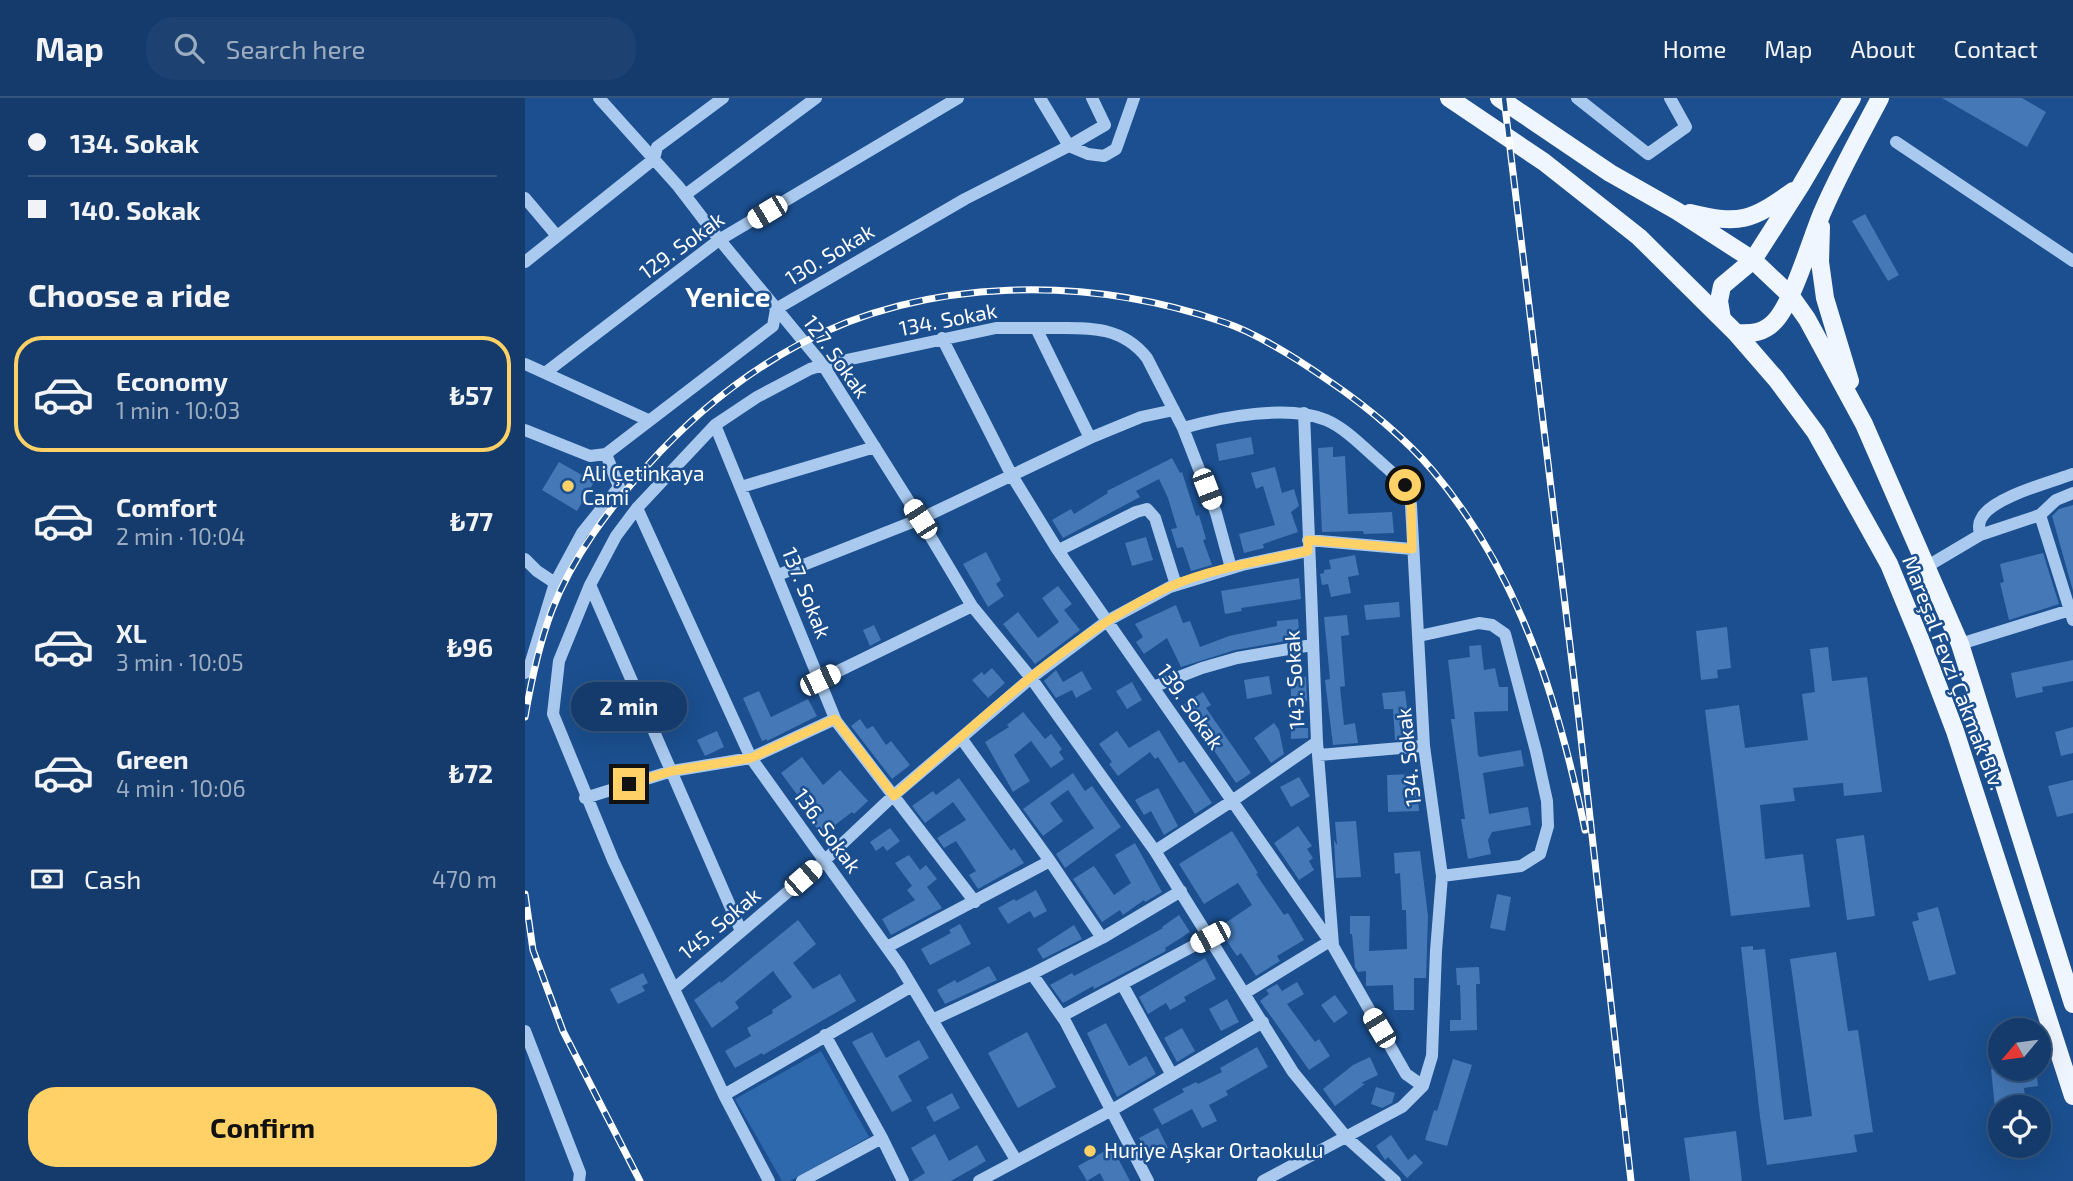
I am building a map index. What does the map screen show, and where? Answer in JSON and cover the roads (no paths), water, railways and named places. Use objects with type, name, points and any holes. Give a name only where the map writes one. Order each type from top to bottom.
[{"type":"main road","name":"Mareşal Fevzi Çakmak Blv.","points":[[1499,98],[1610,173],[1677,211],[1752,260],[1790,295],[1807,319],[1864,424],[1959,644],[2073,1004]]},
{"type":"main road","points":[[1722,319],[1719,301],[1722,286],[1752,260],[1801,185],[1852,98]]},
{"type":"main road","points":[[1737,333],[1752,334],[1764,330],[1783,312],[1822,214],[1880,98]]},
{"type":"main road","name":"Mareşal Fevzi Çakmak Blv.","points":[[1454,101],[1544,162],[1639,237],[1737,333],[1776,379],[1815,433],[1889,564],[1955,731],[2073,1096]]},
{"type":"main road","points":[[1677,211],[1719,220],[1750,218],[1767,210],[1801,185]]},
{"type":"main road","points":[[1822,214],[1820,261],[1825,298],[1864,424]]},
{"type":"street","name":"127. Sokak","points":[[599,98],[685,195],[823,365],[972,606],[1031,678],[1155,850],[1293,1072],[1347,1138],[1395,1181]]},
{"type":"street","points":[[525,262],[654,159],[657,147],[723,98]]},
{"type":"street","points":[[685,195],[816,98]]},
{"type":"street","name":"129. Sokak","points":[[545,373],[719,240],[957,98]]},
{"type":"street","points":[[1040,98],[1069,146],[1088,154],[1104,156],[1116,149],[1134,98]]},
{"type":"street","points":[[1091,98],[1116,149]]},
{"type":"street","points":[[1577,98],[1648,154],[1686,127],[1670,98]]},
{"type":"street","name":"130. Sokak","points":[[606,454],[773,326],[776,309],[965,199],[1105,125]]},
{"type":"street","points":[[1896,142],[2073,261]]},
{"type":"street","points":[[525,198],[558,236]]},
{"type":"street","name":"134. Sokak","points":[[769,1181],[711,1071],[585,798],[553,714],[559,661],[590,585],[615,536],[637,508],[715,425],[757,397],[823,365],[996,328],[1105,330],[1123,336],[1140,348],[1147,358],[1183,428],[1216,513],[1231,568]]},
{"type":"street","points":[[1036,328],[1090,438]]},
{"type":"street","name":"139. Sokak","points":[[942,338],[1011,474],[1059,550],[1331,944],[1406,1074],[1423,1086]]},
{"type":"street","points":[[525,364],[649,420]]},
{"type":"street","points":[[778,575],[920,519],[1090,438],[1141,417],[1174,410]]},
{"type":"street","name":"134. Sokak","points":[[1183,428],[1230,419],[1304,412],[1328,421],[1360,444],[1405,485],[1411,505],[1424,746],[1442,876],[1432,1056],[1423,1086]]},
{"type":"street","name":"143. Sokak","points":[[1304,412],[1312,645],[1331,944]]},
{"type":"street","name":"137. Sokak","points":[[715,425],[835,719],[975,902]]},
{"type":"street","points":[[525,430],[590,456],[606,454],[619,487],[582,533],[555,583],[530,665],[525,673]]},
{"type":"street","points":[[741,486],[875,447]]},
{"type":"street","points":[[1980,535],[1981,516],[2007,497],[2073,474]]},
{"type":"street","points":[[1926,567],[1980,535],[2040,515],[2056,500],[2073,494]]},
{"type":"street","name":"136. Sokak","points":[[637,508],[751,758],[887,947],[1016,1160]]},
{"type":"street","points":[[1059,550],[1147,509],[1155,518],[1176,584]]},
{"type":"street","points":[[1959,644],[2072,615],[2040,515]]},
{"type":"street","name":"145. Sokak","points":[[674,988],[824,861],[894,796],[1031,678],[1107,621],[1176,584],[1308,545],[1412,549]]},
{"type":"street","points":[[525,559],[555,583]]},
{"type":"street","points":[[590,585],[741,931]]},
{"type":"street","points":[[820,680],[972,606]]},
{"type":"street","points":[[1419,636],[1479,623],[1492,625],[1505,634],[1536,751],[1546,801],[1548,826],[1540,854],[1521,866],[1442,876]]},
{"type":"street","points":[[1153,687],[1237,658],[1312,645]]},
{"type":"street","points":[[585,798],[672,771],[751,758],[835,719]]},
{"type":"street","points":[[961,738],[1102,938]]},
{"type":"street","points":[[1155,850],[1318,748],[1424,746]]},
{"type":"street","points":[[887,947],[1050,861]]},
{"type":"street","points":[[932,1020],[1102,938],[1181,891]]},
{"type":"street","points":[[1062,1016],[1210,937]]},
{"type":"street","points":[[1245,993],[1331,944]]},
{"type":"street","points":[[1032,974],[1062,1016],[1148,1181]]},
{"type":"street","points":[[1122,984],[1172,1075]]},
{"type":"street","points":[[724,1095],[912,986]]},
{"type":"street","points":[[979,1181],[1112,1110],[1263,1022]]},
{"type":"street","points":[[525,1031],[576,1161],[580,1173],[579,1181]]},
{"type":"street","points":[[825,1035],[903,1181]]},
{"type":"street","points":[[1263,1181],[1402,1107],[1423,1086]]},
{"type":"street","points":[[802,1181],[882,1138]]},
{"type":"railway","points":[[1504,98],[1631,1181]]},
{"type":"railway","points":[[525,717],[547,623],[581,552],[619,499],[647,466],[699,414],[738,383],[800,344],[849,322],[901,305],[954,295],[1009,290],[1118,296],[1172,307],[1223,322],[1265,341],[1307,366],[1358,402],[1423,459],[1463,511],[1490,553],[1512,596],[1548,687],[1585,830]]},
{"type":"railway","points":[[525,894],[533,950],[563,1031],[640,1181]]},
{"type":"place","name":"Ali Çetinkaya Cami","points":[[568,486]]},
{"type":"place","name":"Huriye Aşkar Ortaokulu","points":[[1090,1151]]},
{"type":"district","name":"Yenice","points":[[728,297]]}]
